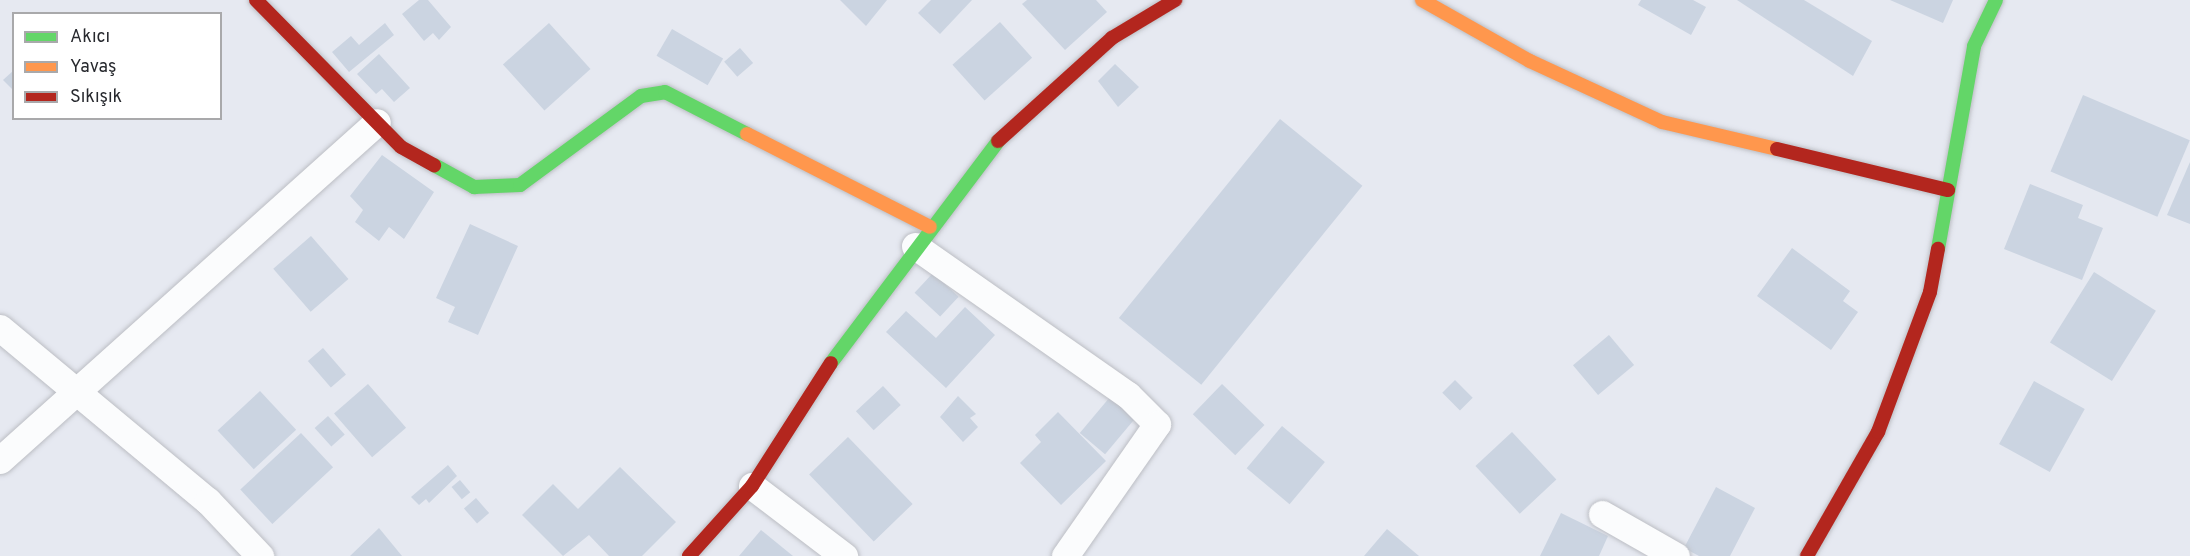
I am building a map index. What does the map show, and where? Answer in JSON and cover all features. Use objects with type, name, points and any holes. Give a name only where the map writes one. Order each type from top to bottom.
[{"type":"street","points":[[256,0],[401,147],[474,187],[520,185],[641,96],[665,92],[923,237],[1128,395],[1157,424],[1065,556]]},
{"type":"street","points":[[689,556],[752,486],[864,313],[997,142],[1112,38],[1174,0]]},
{"type":"street","points":[[1422,0],[1530,61],[1662,122],[1948,190]]},
{"type":"street","points":[[1808,556],[1878,432],[1930,292],[1974,46],[1996,0]]},
{"type":"street","points":[[0,460],[78,396],[377,122]]},
{"type":"street","points":[[0,328],[78,396],[208,501],[260,556]]},
{"type":"street","points":[[752,486],[844,556]]},
{"type":"street","points":[[1602,514],[1676,556]]},
{"type":"building","points":[[419,0],[428,0],[451,27],[439,40],[433,33],[424,41],[402,14]]},
{"type":"building","points":[[840,0],[887,0],[866,26]]},
{"type":"building","points":[[931,0],[972,0],[940,34],[918,13]]},
{"type":"building","points":[[1027,0],[1096,0],[1107,12],[1065,50],[1022,4]]},
{"type":"building","points":[[1641,0],[1693,0],[1706,7],[1691,35],[1638,5]]},
{"type":"building","points":[[1737,0],[1804,0],[1872,41],[1853,76]]},
{"type":"building","points":[[1890,0],[1953,0],[1943,23]]},
{"type":"building","points":[[1000,22],[1032,58],[985,100],[952,65]]},
{"type":"building","points":[[385,23],[394,35],[349,72],[332,52],[351,36],[359,45]]},
{"type":"building","points":[[549,23],[590,69],[544,111],[503,64]]},
{"type":"building","points":[[672,29],[723,58],[708,85],[656,56]]},
{"type":"building","points":[[740,48],[753,63],[737,77],[724,62]]},
{"type":"building","points":[[379,54],[410,88],[394,102],[382,89],[376,94],[357,74]]},
{"type":"building","points":[[1115,64],[1139,87],[1118,107],[1098,81]]},
{"type":"building","points":[[12,72],[12,89],[3,80]]},
{"type":"building","points":[[2083,95],[2190,140],[2157,217],[2051,171]]},
{"type":"building","points":[[1280,119],[1362,186],[1201,385],[1119,318]]},
{"type":"building","points":[[382,155],[434,192],[404,239],[389,227],[379,241],[355,222],[363,210],[350,196]]},
{"type":"building","points":[[2190,162],[2190,224],[2167,215]]},
{"type":"building","points":[[2030,184],[2083,205],[2078,218],[2103,228],[2082,280],[2004,249]]},
{"type":"building","points":[[470,224],[518,246],[478,335],[448,322],[455,307],[436,298]]},
{"type":"building","points":[[311,236],[348,279],[311,312],[273,269]]},
{"type":"building","points":[[1792,248],[1850,291],[1843,301],[1858,312],[1831,350],[1757,296]]},
{"type":"building","points":[[2094,272],[2156,311],[2112,381],[2050,342]]},
{"type":"building","points":[[933,273],[959,297],[940,317],[915,293]]},
{"type":"building","points":[[965,307],[995,335],[946,388],[886,332],[906,311],[936,338]]},
{"type":"building","points":[[1609,335],[1634,365],[1598,395],[1573,365]]},
{"type":"building","points":[[323,348],[346,374],[331,388],[308,361]]},
{"type":"building","points":[[1455,380],[1473,398],[1460,410],[1442,393]]},
{"type":"building","points":[[2034,381],[2085,409],[2050,472],[1999,444]]},
{"type":"building","points":[[368,384],[406,428],[372,457],[334,414]]},
{"type":"building","points":[[1222,384],[1264,425],[1235,455],[1193,414]]},
{"type":"building","points":[[883,386],[901,405],[874,430],[856,411]]},
{"type":"building","points":[[260,391],[296,430],[254,469],[218,431]]},
{"type":"building","points":[[958,396],[976,414],[970,418],[978,427],[963,442],[940,417]]},
{"type":"building","points":[[1110,397],[1135,418],[1105,454],[1080,433]]},
{"type":"building","points":[[1058,412],[1106,461],[1061,505],[1020,463],[1041,442],[1035,435]]},
{"type":"building","points":[[328,416],[345,435],[331,447],[315,428]]},
{"type":"building","points":[[1282,426],[1325,462],[1290,504],[1247,468]]},
{"type":"building","points":[[1512,432],[1556,480],[1520,514],[1475,466]]},
{"type":"building","points":[[301,433],[333,467],[272,524],[240,490]]},
{"type":"building","points":[[848,437],[913,504],[874,541],[809,475]]},
{"type":"building","points":[[448,465],[457,476],[429,503],[426,499],[419,505],[411,497]]},
{"type":"building","points":[[620,467],[676,522],[642,556],[609,556],[589,535],[563,556],[522,515],[553,484],[578,509]]},
{"type":"building","points":[[460,480],[470,492],[462,499],[452,487]]},
{"type":"building","points":[[1716,487],[1755,508],[1730,556],[1699,556],[1684,548]]},
{"type":"building","points":[[476,498],[489,513],[477,524],[464,508]]},
{"type":"building","points":[[1561,513],[1608,536],[1599,556],[1540,556]]},
{"type":"building","points":[[379,528],[402,556],[350,556]]},
{"type":"building","points":[[1387,529],[1419,556],[1364,556]]},
{"type":"building","points":[[761,530],[793,556],[739,556]]},
{"type":"traffic: fast","points":[[1938,249],[1974,46],[1996,0]]},
{"type":"traffic: fast","points":[[434,165],[474,187],[520,185],[641,96],[665,92],[747,134]]},
{"type":"traffic: fast","points":[[831,363],[998,141]]},
{"type":"traffic: slow","points":[[1422,0],[1530,61],[1662,122],[1777,149]]},
{"type":"traffic: slow","points":[[747,134],[930,227]]},
{"type":"traffic: jam","points":[[256,0],[401,147],[434,165]]},
{"type":"traffic: jam","points":[[998,141],[1112,38],[1175,0]]},
{"type":"traffic: jam","points":[[1777,149],[1948,190]]},
{"type":"traffic: jam","points":[[1807,556],[1878,432],[1930,292],[1938,249]]},
{"type":"traffic: jam","points":[[689,556],[752,486],[831,363]]}]
